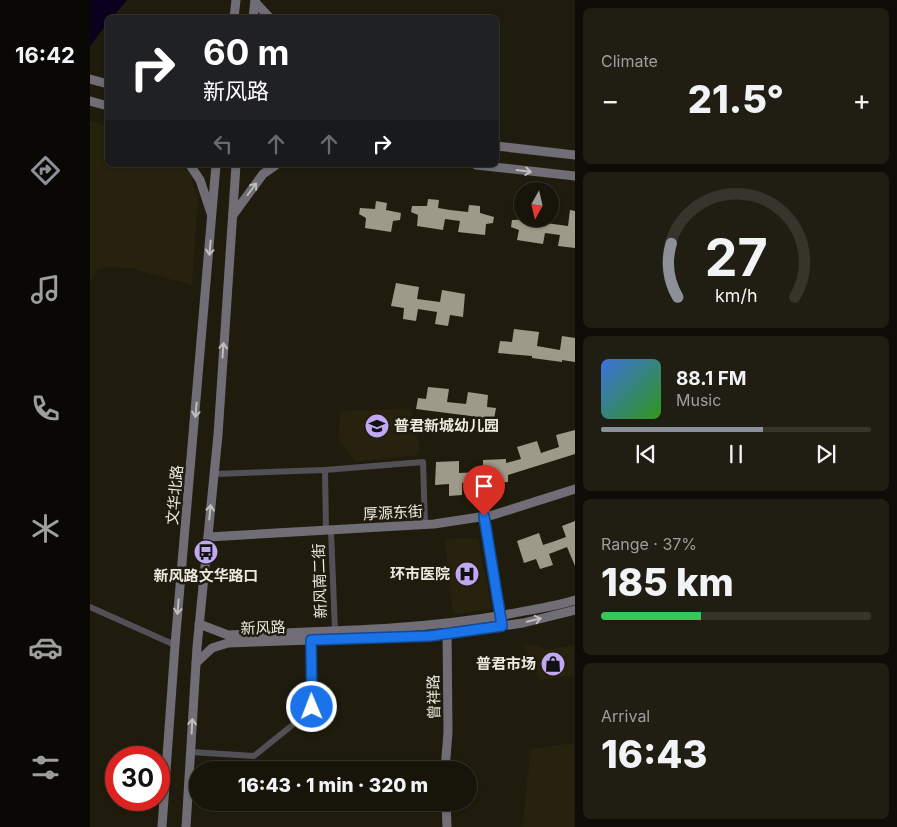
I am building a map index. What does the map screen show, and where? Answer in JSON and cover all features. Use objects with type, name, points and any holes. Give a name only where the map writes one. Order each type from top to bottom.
[{"type":"main road","points":[[234,15],[236,0]]},
{"type":"main road","points":[[253,15],[255,1]]},
{"type":"main road","points":[[255,1],[267,15]]},
{"type":"main road","points":[[90,79],[105,83]]},
{"type":"main road","points":[[90,101],[105,105]]},
{"type":"main road","points":[[499,146],[574,155]]},
{"type":"main road","points":[[191,167],[200,180],[212,215]]},
{"type":"main road","name":"文华北路","points":[[162,827],[175,645],[216,167]]},
{"type":"main road","points":[[186,827],[196,663],[214,474],[236,167]]},
{"type":"main road","points":[[232,216],[263,174],[273,167]]},
{"type":"main road","points":[[494,167],[574,176]]},
{"type":"main road","name":"厚源东街","points":[[208,537],[425,525],[484,516],[574,489]]},
{"type":"main road","points":[[484,516],[502,626]]},
{"type":"main road","name":"新风路","points":[[199,624],[228,635],[419,627],[500,615],[557,605],[574,600]]},
{"type":"main road","name":"新风路","points":[[196,663],[212,648],[228,643],[446,634],[502,626],[574,610]]},
{"type":"main road","name":"曾祥路","points":[[446,761],[448,732],[446,634],[448,623]]},
{"type":"main road","points":[[446,811],[447,827]]},
{"type":"street","points":[[214,474],[325,470],[423,462],[425,525]]},
{"type":"street","name":"新风南二街","points":[[325,470],[335,631]]},
{"type":"street","points":[[90,607],[175,645]]},
{"type":"street","points":[[191,752],[254,756],[311,710],[311,640]]},
{"type":"shaded area","points":[[90,0],[127,0],[115,15],[105,15],[105,27],[90,46]]},
{"type":"shaded area","points":[[90,121],[105,125],[105,167],[184,167],[189,171],[198,198],[192,285],[130,268],[107,267],[97,270],[92,280],[90,279]]},
{"type":"shaded area","name":"普君新城幼儿园","points":[[411,409],[420,450],[418,455],[355,462],[339,441],[340,411]]},
{"type":"shaded area","name":"环市医院","points":[[478,538],[492,609],[453,615],[445,539]]},
{"type":"shaded area","name":"普君市场","points":[[523,644],[540,646],[544,650],[574,645],[574,675],[540,680]]},
{"type":"shaded area","points":[[574,743],[574,827],[522,827],[531,749]]},
{"type":"building","points":[[428,199],[439,200],[438,208],[450,210],[468,212],[469,205],[480,206],[480,213],[494,217],[493,223],[486,224],[485,235],[458,232],[460,221],[445,219],[443,230],[417,226],[418,215],[411,212],[412,206],[427,206]]},
{"type":"building","points":[[376,201],[387,203],[386,210],[401,213],[400,220],[393,221],[391,232],[365,228],[366,218],[359,214],[360,208],[375,209]]},
{"type":"building","points":[[570,210],[575,211],[575,248],[558,246],[560,235],[545,233],[543,244],[517,240],[519,230],[511,227],[512,220],[514,220],[514,228],[559,228],[559,225],[568,226]]},
{"type":"building","points":[[396,283],[419,287],[417,299],[440,302],[442,290],[465,294],[463,317],[450,315],[448,326],[435,324],[437,312],[418,309],[416,321],[403,319],[404,308],[391,306]]},
{"type":"building","points":[[514,329],[539,332],[537,346],[560,350],[562,336],[575,338],[575,362],[562,360],[562,362],[532,358],[532,356],[498,353],[500,341],[512,342]]},
{"type":"building","points":[[428,387],[449,389],[447,402],[466,404],[468,392],[488,395],[487,407],[496,408],[494,419],[416,409],[418,398],[426,399]]},
{"type":"building","points":[[575,430],[575,454],[508,475],[508,482],[495,483],[495,494],[482,495],[481,483],[462,483],[462,495],[449,496],[449,484],[435,485],[436,462],[459,461],[459,473],[483,472],[483,460],[506,459],[506,463],[521,459],[517,447],[537,441],[541,453],[559,447],[556,435]]},
{"type":"building","points":[[575,521],[575,566],[567,547],[549,554],[553,565],[540,569],[536,559],[524,563],[517,541],[539,533],[543,545],[555,541],[566,537],[562,526]]},
{"type":"place","name":"普君新城幼儿园","points":[[377,426]]},
{"type":"place","name":"新风路文华路口","points":[[206,552]]},
{"type":"place","name":"环市医院","points":[[467,574]]},
{"type":"place","name":"普君市场","points":[[553,664]]},
{"type":"route","points":[[312,707],[311,640],[430,636],[502,626],[484,516]]}]
